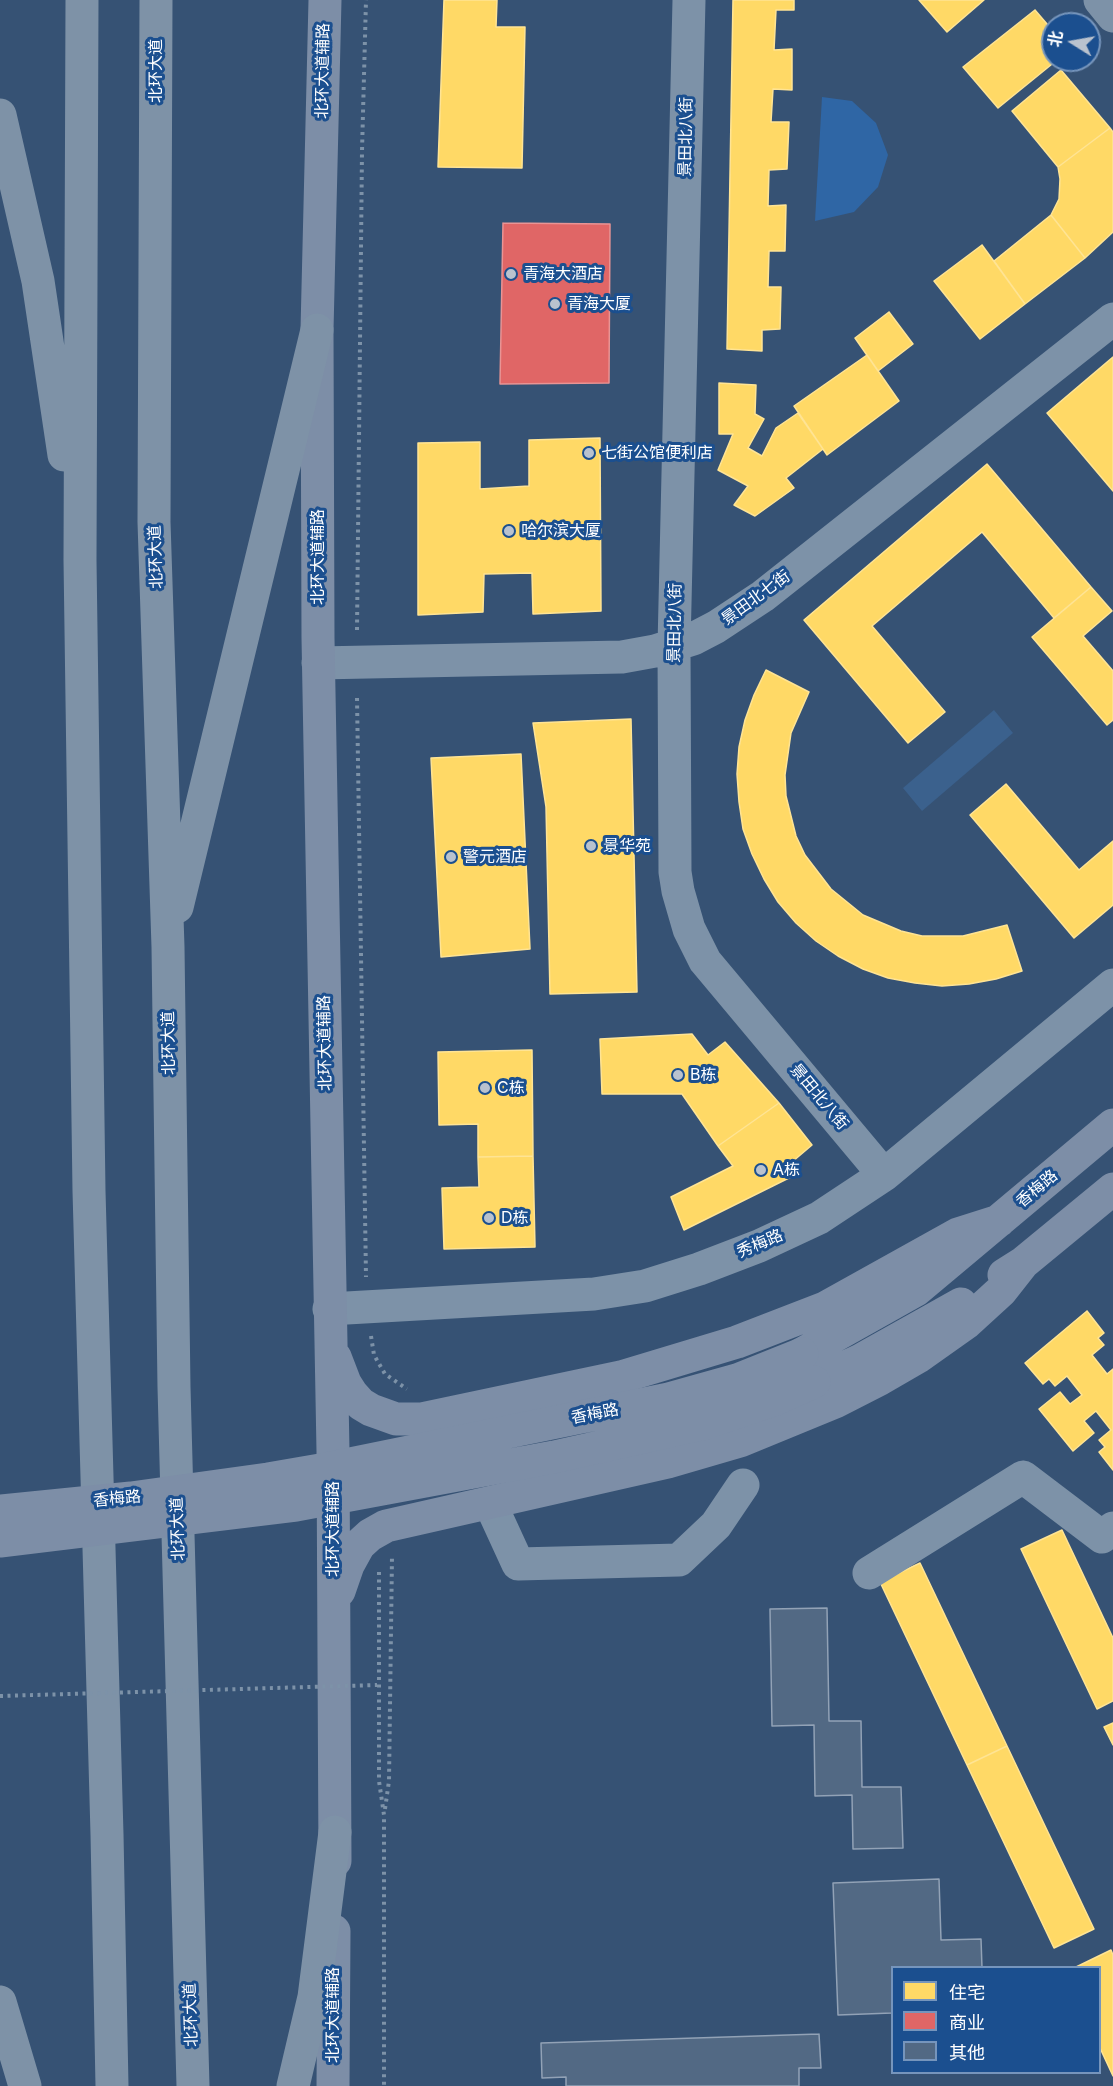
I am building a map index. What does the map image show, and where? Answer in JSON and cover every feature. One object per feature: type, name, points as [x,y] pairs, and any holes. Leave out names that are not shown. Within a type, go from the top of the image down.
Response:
[{"type":"highway","points":[[82,0],[80,560],[89,1179],[112,2086]]},
{"type":"highway","name":"北环大道","points":[[156,0],[154,522],[168,947],[174,1376],[193,2086]]},
{"type":"highway","points":[[0,115],[38,281],[80,560]]},
{"type":"highway","points":[[168,947],[317,330]]},
{"type":"highway","points":[[293,2086],[314,1997],[335,1832]]},
{"type":"highway","points":[[0,2002],[25,2086]]},
{"type":"main road","name":"北环大道辅路","points":[[325,0],[317,330],[318,663],[333,1451],[335,1832],[333,2086]]},
{"type":"main road","name":"香梅路","points":[[0,1541],[296,1505],[554,1457],[702,1424],[776,1399],[808,1368],[916,1290],[1113,1125]]},
{"type":"main road","name":"香梅路","points":[[0,1511],[172,1493],[338,1467],[669,1399],[736,1380],[861,1360],[954,1308],[1023,1263],[1113,1189]]},
{"type":"main road","points":[[329,1322],[343,1377],[352,1394],[361,1404],[371,1410],[396,1419],[417,1405],[621,1377],[737,1342],[825,1308],[948,1239],[999,1221]]},
{"type":"main road","points":[[333,1617],[340,1586],[359,1545],[370,1534],[387,1526],[668,1462],[741,1441],[835,1402],[918,1357],[966,1323],[1001,1291],[1023,1263]]},
{"type":"main road","points":[[417,1405],[403,1462],[404,1479],[413,1495],[445,1513]]},
{"type":"street","name":"景田北八街","points":[[689,0],[674,646],[675,872],[678,891],[688,929],[705,961],[884,1175]]},
{"type":"street","points":[[1100,0],[1113,16]]},
{"type":"street","name":"景田北七街","points":[[318,663],[622,657],[674,646],[716,627],[763,596],[1113,319]]},
{"type":"street","name":"秀梅路","points":[[329,1322],[594,1294],[645,1286],[699,1269],[759,1246],[809,1223],[884,1175],[1113,985]]},
{"type":"street","points":[[869,1573],[1023,1477],[1109,1542]]},
{"type":"street","points":[[490,1503],[518,1564],[679,1560],[716,1525],[743,1485]]},
{"type":"path","points":[[357,630],[362,152],[366,0]]},
{"type":"path","points":[[357,698],[366,1279]]},
{"type":"path","points":[[369,1329],[374,1355],[385,1374],[417,1405]]},
{"type":"path","points":[[384,1815],[389,1781],[392,1549]]},
{"type":"path","points":[[379,1562],[377,1685],[379,1781],[384,1815],[384,2086]]},
{"type":"path","points":[[0,1696],[377,1685]]},
{"type":"shaded area","points":[[822,97],[852,101],[876,123],[888,155],[878,187],[854,212],[815,221]]},
{"type":"shaded area","points":[[994,710],[1013,733],[922,811],[903,788]]},
{"type":"building: 住宅","points":[[444,0],[497,0],[496,27],[525,27],[522,168],[438,167]]},
{"type":"building: 住宅","points":[[733,0],[794,0],[794,10],[776,10],[774,50],[792,49],[792,90],[773,89],[771,122],[789,122],[787,169],[769,170],[768,206],[786,205],[785,251],[769,251],[768,287],[781,287],[780,329],[762,330],[762,351],[727,349]]},
{"type":"building: 住宅","points":[[919,0],[984,0],[947,32]]},
{"type":"building: 住宅","points":[[1035,10],[1041,17],[1042,72],[998,108],[963,67]]},
{"type":"building: 住宅","points":[[1059,72],[1063,72],[1110,128],[1058,167],[1012,111]]},
{"type":"building: 住宅","points":[[1110,128],[1113,132],[1113,232],[1085,258],[1051,215],[1059,199],[1058,167]]},
{"type":"building: 住宅","points":[[1051,215],[1085,258],[1025,304],[994,261]]},
{"type":"building: 住宅","points":[[982,245],[1025,304],[980,339],[934,281]]},
{"type":"building: 住宅","points":[[889,312],[913,344],[878,371],[855,338]]},
{"type":"building: 住宅","points":[[867,355],[899,401],[827,455],[794,406]]},
{"type":"building: 住宅","points":[[1113,357],[1113,491],[1047,413]]},
{"type":"building: 住宅","points":[[719,383],[756,385],[755,414],[764,419],[748,448],[762,456],[776,428],[798,413],[823,449],[786,478],[794,488],[755,516],[734,505],[748,486],[718,470],[733,434],[719,434]]},
{"type":"building: 住宅","name":"哈尔滨大厦","points":[[600,438],[601,611],[533,614],[532,573],[484,574],[483,612],[418,615],[418,443],[480,442],[480,489],[529,486],[529,440]]},
{"type":"building: 住宅","points":[[987,464],[1091,587],[1054,618],[982,532],[872,626],[945,712],[908,743],[804,620]]},
{"type":"building: 住宅","points":[[1091,587],[1112,611],[1083,636],[1113,671],[1113,720],[1107,725],[1032,637]]},
{"type":"building: 住宅","points":[[766,670],[809,692],[791,733],[785,775],[786,796],[796,836],[805,855],[831,889],[863,915],[901,931],[922,936],[963,936],[1007,925],[1022,971],[996,979],[942,986],[888,978],[863,969],[816,941],[778,902],[752,854],[743,829],[737,774],[739,747],[745,720]]},
{"type":"building: 住宅","name":"景华苑","points":[[631,719],[637,992],[550,994],[546,807],[533,723]]},
{"type":"building: 住宅","points":[[521,754],[530,949],[441,957],[431,758]]},
{"type":"building: 住宅","points":[[1006,784],[1079,870],[1113,841],[1113,905],[1074,938],[970,815]]},
{"type":"building: 住宅","name":"B栋","points":[[692,1034],[708,1055],[725,1042],[779,1103],[718,1146],[682,1094],[602,1094],[600,1039]]},
{"type":"building: 住宅","name":"C栋","points":[[532,1050],[533,1156],[478,1157],[478,1124],[439,1125],[438,1052]]},
{"type":"building: 住宅","name":"A栋","points":[[779,1103],[812,1145],[792,1162],[799,1173],[684,1230],[671,1197],[733,1166],[718,1146]]},
{"type":"building: 住宅","name":"D栋","points":[[533,1156],[535,1247],[444,1249],[442,1188],[479,1187],[478,1157]]},
{"type":"building: 住宅","points":[[1087,1311],[1104,1333],[1098,1338],[1104,1345],[1092,1355],[1107,1374],[1113,1369],[1113,1470],[1099,1452],[1105,1447],[1099,1440],[1111,1430],[1096,1411],[1084,1421],[1094,1433],[1073,1451],[1039,1409],[1060,1392],[1070,1404],[1082,1395],[1067,1376],[1055,1386],[1049,1379],[1043,1384],[1025,1363]]},
{"type":"building: 住宅","points":[[1062,1530],[1113,1638],[1113,1701],[1097,1709],[1021,1549]]},
{"type":"building: 住宅","points":[[920,1563],[1007,1746],[967,1765],[880,1582]]},
{"type":"building: 住宅","points":[[1113,1723],[1113,1745],[1104,1727]]},
{"type":"building: 住宅","points":[[1007,1746],[1094,1929],[1054,1948],[967,1765]]},
{"type":"building: 住宅","points":[[1111,1950],[1113,1955],[1113,2076],[1101,2050],[1101,1966],[1078,1966]]},
{"type":"building: 商业","name":"青海大厦","points":[[503,223],[610,224],[609,383],[500,384]]},
{"type":"building: 其他","points":[[827,1608],[829,1721],[861,1721],[862,1787],[901,1787],[903,1848],[853,1849],[852,1795],[815,1796],[814,1725],[772,1726],[770,1609]]},
{"type":"building: 其他","points":[[939,1879],[941,1940],[981,1939],[982,1966],[891,1966],[891,2013],[838,2015],[833,1883]]},
{"type":"building: 其他","points":[[819,2034],[821,2068],[799,2068],[799,2086],[566,2086],[566,2077],[542,2078],[541,2043]]},
{"type":"place","name":"青海大酒店","points":[[511,274]]},
{"type":"place","name":"青海大厦","points":[[555,304]]},
{"type":"place","name":"七街公馆便利店","points":[[589,453]]},
{"type":"place","name":"哈尔滨大厦","points":[[509,531]]},
{"type":"place","name":"景华苑","points":[[591,846]]},
{"type":"place","name":"警元酒店","points":[[451,857]]},
{"type":"place","name":"B栋","points":[[678,1075]]},
{"type":"place","name":"C栋","points":[[485,1088]]},
{"type":"place","name":"A栋","points":[[761,1170]]},
{"type":"place","name":"D栋","points":[[489,1218]]}]
